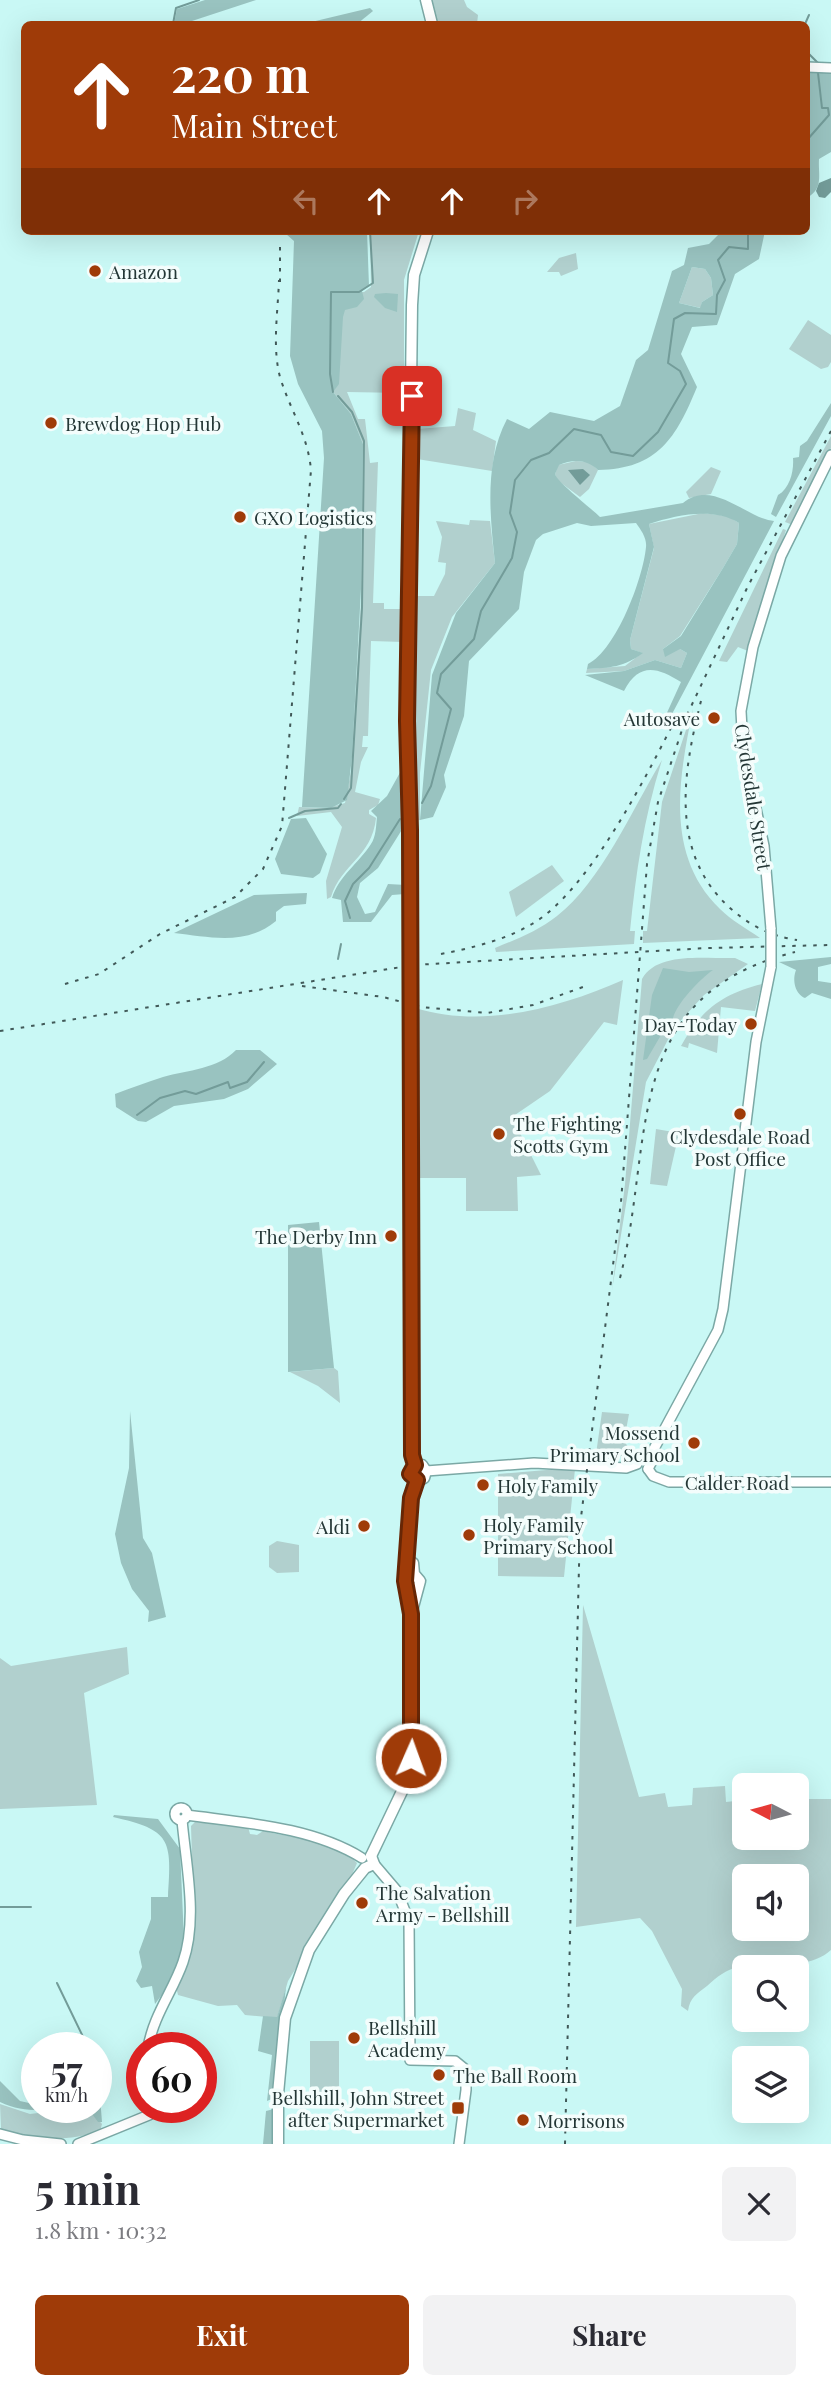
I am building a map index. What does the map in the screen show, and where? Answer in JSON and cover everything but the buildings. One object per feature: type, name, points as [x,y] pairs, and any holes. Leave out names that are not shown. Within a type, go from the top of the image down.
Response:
[{"type":"main road","points":[[426,0],[431,21]]},
{"type":"main road","points":[[810,67],[828,68]]},
{"type":"main road","points":[[417,1480],[410,1474],[415,1465],[412,1455],[409,1301],[411,980],[407,721],[412,304],[414,275],[426,236]]},
{"type":"main road","name":"Clydesdale Street","points":[[649,1458],[718,1330],[723,1310],[756,1042],[771,967],[771,929],[762,834],[740,722],[743,695],[760,620],[781,556],[831,455]]},
{"type":"main road","points":[[426,1471],[534,1464],[626,1468],[637,1464],[641,1457],[649,1458],[651,1463],[648,1469],[642,1469],[637,1464]]},
{"type":"main road","points":[[415,1465],[422,1465],[426,1471],[424,1478],[417,1480]]},
{"type":"main road","name":"Calder Road","points":[[648,1469],[653,1476],[669,1482],[831,1482]]},
{"type":"main road","points":[[278,2144],[277,2111],[285,2018],[309,1950],[344,1894],[368,1862],[405,1784],[411,1758],[413,1586],[405,1581],[411,1574],[411,1498],[417,1480]]},
{"type":"main road","points":[[152,2032],[187,1948],[189,1899],[185,1818],[279,1828],[339,1846],[368,1862],[397,1891],[409,1920],[410,2060],[455,2062],[463,2065],[467,2090],[459,2144]]},
{"type":"main road","points":[[78,2144],[126,2122]]},
{"type":"main road","points":[[0,2134],[23,2140],[61,2144]]},
{"type":"shaded area","points":[[205,0],[256,0],[192,21],[175,21],[177,9]]},
{"type":"shaded area","points":[[432,0],[464,0],[467,7],[478,15],[477,21],[436,21]]},
{"type":"shaded area","points":[[370,8],[373,11],[361,21],[316,21]]},
{"type":"shaded area","points":[[810,71],[831,73],[831,152],[819,159],[818,185],[810,196]]},
{"type":"shaded area","points":[[831,178],[831,192],[825,198],[819,197],[816,191],[819,183]]},
{"type":"shaded area","points":[[287,235],[367,235],[369,286],[362,291],[364,299],[357,307],[345,310],[339,384],[333,392],[351,414],[363,444],[361,589],[352,757],[347,800],[331,808],[302,807],[324,458],[322,431],[298,384],[290,356],[294,241]]},
{"type":"shaded area","points":[[370,235],[418,235],[404,280],[404,393],[347,392],[358,419],[365,419],[370,463],[378,462],[373,603],[384,603],[384,609],[403,609],[403,642],[371,641],[368,736],[363,736],[362,747],[368,747],[361,762],[355,792],[380,799],[378,805],[369,810],[369,814],[376,818],[369,842],[327,899],[326,881],[342,827],[331,812],[297,816],[299,807],[328,808],[345,803],[351,771],[361,601],[363,444],[351,414],[333,392],[331,294],[364,292],[371,287]]},
{"type":"shaded area","points":[[718,235],[764,235],[759,259],[735,274],[717,325],[692,327],[681,354],[697,387],[681,421],[662,447],[636,464],[598,470],[585,462],[575,461],[559,465],[555,474],[600,517],[683,503],[706,495],[718,497],[764,519],[774,521],[672,714],[665,717],[681,682],[672,677],[656,671],[642,671],[624,691],[585,675],[624,671],[655,660],[681,668],[687,653],[680,649],[665,657],[663,649],[681,636],[723,568],[737,544],[739,523],[718,515],[695,514],[649,524],[654,547],[630,640],[631,649],[643,653],[623,664],[595,669],[587,669],[588,664],[598,656],[618,629],[634,594],[644,561],[645,537],[636,523],[591,526],[577,523],[543,534],[536,540],[524,572],[519,609],[469,661],[464,716],[444,775],[446,787],[433,817],[420,820],[432,675],[456,613],[495,563],[490,490],[495,453],[507,419],[529,429],[550,412],[594,421],[620,406],[636,360],[648,350],[672,271],[684,265],[688,248],[709,244]],"holes":[[[692,267],[705,269],[711,278],[713,295],[702,302],[700,308],[679,303]]]},
{"type":"shaded area","points":[[576,253],[578,269],[561,276],[559,272],[547,272],[559,258]]},
{"type":"shaded area","points":[[692,267],[705,269],[711,278],[713,295],[702,302],[701,308],[679,303]]},
{"type":"shaded area","points":[[375,294],[398,294],[397,312],[385,308],[374,297]]},
{"type":"shaded area","points":[[808,320],[831,335],[831,362],[828,367],[821,369],[789,349]]},
{"type":"shaded area","points":[[831,403],[831,416],[776,517],[771,514],[778,495],[786,488],[790,479],[793,458],[799,457],[800,446],[807,441]]},
{"type":"shaded area","points":[[458,408],[476,413],[473,430],[496,441],[492,471],[417,459],[417,429],[455,426]]},
{"type":"shaded area","points":[[831,436],[831,448],[793,525],[785,522]]},
{"type":"shaded area","points":[[576,461],[590,462],[598,470],[589,489],[580,497],[557,480],[555,474],[558,465]]},
{"type":"shaded area","points":[[711,467],[721,471],[711,494],[689,498],[686,492]]},
{"type":"shaded area","points":[[583,469],[590,475],[580,485],[568,470]]},
{"type":"shaded area","points":[[703,513],[728,516],[739,523],[737,544],[680,636],[663,649],[680,649],[687,653],[681,668],[655,660],[624,671],[586,673],[587,669],[625,666],[642,653],[631,649],[630,640],[654,548],[649,524]]},
{"type":"shaded area","points":[[470,520],[490,521],[495,563],[452,617],[431,670],[420,773],[420,820],[414,821],[414,596],[434,596],[445,574],[446,563],[438,562],[442,537],[436,521],[469,525]]},
{"type":"shaded area","points":[[783,529],[786,530],[748,651],[738,647],[727,662],[719,661]]},
{"type":"shaded area","points":[[693,709],[683,761],[680,814],[690,865],[702,888],[720,909],[760,938],[643,943],[643,931],[647,931],[662,802]]},
{"type":"shaded area","points":[[662,760],[650,802],[638,866],[630,931],[635,931],[634,944],[496,952],[495,948],[542,926],[573,902],[602,864]]},
{"type":"shaded area","points":[[402,769],[403,828],[378,868],[360,883],[357,897],[365,914],[375,912],[388,884],[406,885],[405,894],[392,895],[371,922],[343,922],[341,900],[332,898],[335,890],[373,841],[377,817],[371,811],[387,796]]},
{"type":"shaded area","points":[[306,818],[327,854],[320,873],[313,878],[281,874],[275,859],[291,819]]},
{"type":"shaded area","points":[[552,865],[564,881],[516,917],[509,892]]},
{"type":"shaded area","points":[[307,893],[306,904],[284,906],[276,912],[276,921],[252,934],[214,938],[174,933],[254,895]]},
{"type":"shaded area","points":[[831,957],[831,964],[818,967],[818,981],[831,983],[831,999],[812,993],[805,998],[802,996],[795,986],[796,970],[779,962]]},
{"type":"shaded area","points":[[735,958],[748,964],[704,995],[674,1028],[646,1082],[612,1290],[625,1184],[642,979],[649,970],[670,960]]},
{"type":"shaded area","points":[[663,968],[689,972],[713,970],[679,1005],[670,1034],[661,1035],[647,1059],[643,1060],[652,995]]},
{"type":"shaded area","points":[[623,980],[617,1025],[604,1022],[550,1091],[512,1117],[541,1175],[517,1177],[518,1211],[466,1211],[466,1178],[416,1178],[415,1008],[441,1014],[494,1016],[547,1007]]},
{"type":"shaded area","points":[[762,984],[755,1011],[721,1007],[717,1053],[689,1043],[688,1048],[681,1046],[696,1023],[714,1005],[735,993]]},
{"type":"shaded area","points":[[236,1050],[260,1050],[277,1064],[248,1089],[224,1099],[174,1106],[146,1122],[138,1121],[116,1107],[115,1094],[163,1077],[212,1065]]},
{"type":"shaded area","points":[[656,1129],[679,1133],[667,1186],[650,1184]]},
{"type":"shaded area","points":[[319,1222],[334,1368],[288,1372],[288,1225]]},
{"type":"shaded area","points":[[334,1368],[338,1371],[340,1403],[318,1386],[290,1372]]},
{"type":"shaded area","points":[[130,1411],[143,1538],[152,1553],[166,1617],[148,1622],[149,1611],[132,1589],[121,1563],[115,1534],[129,1468]]},
{"type":"shaded area","points":[[602,1412],[629,1414],[624,1441],[633,1454],[595,1461]]},
{"type":"shaded area","points":[[575,1469],[564,1577],[498,1576],[498,1474]]},
{"type":"shaded area","points":[[277,1541],[299,1545],[299,1572],[277,1573],[269,1567],[269,1546]]},
{"type":"shaded area","points":[[583,1605],[639,1797],[665,1793],[668,1807],[692,1805],[693,1788],[725,1786],[726,1802],[732,1801],[732,1850],[809,1850],[809,1799],[831,1799],[831,1950],[822,1957],[809,1961],[809,1955],[732,1955],[732,1969],[694,1996],[688,2011],[681,2006],[682,1989],[652,1931],[640,1918],[576,1927]]},
{"type":"shaded area","points":[[127,1647],[129,1674],[84,1693],[97,1805],[0,1809],[0,1658],[11,1666]]},
{"type":"shaded area","points":[[113,1817],[158,1819],[180,1849],[183,1955],[170,1984],[155,2004],[152,1986],[141,1988],[136,1981],[142,1967],[139,1952],[151,1919],[151,1897],[168,1897],[168,1850],[157,1833],[147,1827]]},
{"type":"shaded area","points":[[195,1822],[248,1827],[250,1834],[257,1835],[263,1831],[313,1841],[338,1850],[357,1863],[348,1884],[288,1981],[277,2018],[245,2015],[237,2005],[218,2006],[178,1995],[176,1987],[189,1959],[194,1925],[191,1826]]},
{"type":"shaded area","points":[[286,1987],[274,2098],[267,2101],[272,2055],[258,2051],[263,2016],[277,2017]]},
{"type":"shaded area","points":[[310,2041],[339,2041],[339,2098],[310,2098]]},
{"type":"shaded area","points":[[0,2081],[20,2101],[21,2108],[0,2102]]},
{"type":"shaded area","points":[[0,2104],[21,2111],[21,2123],[102,2124],[100,2131],[62,2138],[27,2135],[1,2129]]},
{"type":"shaded area","points":[[274,2109],[273,2144],[263,2144],[266,2111]]},
{"type":"waterway","points":[[174,21],[176,8],[199,0]]},
{"type":"waterway","points":[[806,21],[809,15]]},
{"type":"waterway","points":[[810,55],[818,63]]},
{"type":"waterway","points":[[810,137],[829,115],[828,108],[822,108],[818,73]]},
{"type":"waterway","points":[[333,392],[330,374],[331,292],[359,292],[373,283],[370,235]]},
{"type":"waterway","points":[[422,803],[431,786],[451,709],[437,693],[441,674],[474,639],[481,611],[512,558],[517,532],[510,513],[515,480],[531,460],[549,453],[574,429],[601,435],[611,452],[633,456],[658,432],[686,384],[680,371],[668,363],[674,319],[685,313],[716,314],[717,295],[725,280],[718,260],[729,247],[748,249],[748,235]]},
{"type":"waterway","points":[[338,396],[352,412],[364,441],[362,608],[351,788],[344,799]]},
{"type":"waterway","points":[[289,818],[305,811],[338,808],[341,804]]},
{"type":"waterway","points":[[350,918],[345,901],[353,884],[369,868],[400,819]]},
{"type":"waterway","points":[[338,959],[341,944]]},
{"type":"waterway","points":[[137,1115],[160,1098],[185,1091],[196,1094],[228,1082],[230,1088],[247,1082],[264,1062]]},
{"type":"waterway","points":[[0,1907],[31,1907]]},
{"type":"waterway","points":[[57,1983],[81,2032]]},
{"type":"railway","points":[[280,247],[280,289]]},
{"type":"railway","points":[[65,984],[99,974],[160,934],[235,897],[263,869],[282,826],[311,470],[306,445],[280,377],[276,341],[279,280]]},
{"type":"railway","points":[[565,2144],[580,1525],[621,1202],[647,864],[658,802],[687,715],[748,586],[831,431]]},
{"type":"railway","points":[[701,701],[686,783],[689,837],[697,862],[711,886],[737,914],[769,933],[797,940]]},
{"type":"railway","points":[[441,954],[511,935],[554,908],[596,858],[616,828],[679,712]]},
{"type":"railway","points":[[0,1031],[414,965],[707,948],[831,945]]},
{"type":"railway","points":[[620,1278],[644,1127],[655,1080],[672,1039],[698,1002],[738,973],[795,952]]},
{"type":"railway","points":[[302,986],[383,997],[421,1007],[487,1013],[533,1005],[583,987]]},
{"type":"place","name":"Amazon","points":[[95,271]]},
{"type":"place","name":"Brewdog Hop Hub","points":[[51,423]]},
{"type":"place","name":"GXO Logistics","points":[[240,517]]},
{"type":"place","name":"Autosave","points":[[714,718]]},
{"type":"place","name":"Day-Today","points":[[751,1024]]},
{"type":"place","name":"Clydesdale Road Post Office","points":[[740,1114]]},
{"type":"place","name":"The Fighting Scotts Gym","points":[[499,1134]]},
{"type":"place","name":"The Derby Inn","points":[[391,1236]]},
{"type":"place","name":"Mossend Primary School","points":[[694,1443]]},
{"type":"place","name":"Holy Family","points":[[483,1485]]},
{"type":"place","name":"Aldi","points":[[364,1526]]},
{"type":"place","name":"Holy Family Primary School","points":[[469,1535]]},
{"type":"place","name":"The Salvation Army - Bellshill","points":[[362,1903]]},
{"type":"place","name":"Bellshill Academy","points":[[354,2038]]},
{"type":"place","name":"The Ball Room","points":[[439,2075]]},
{"type":"place","name":"Bellshill, John Street after Supermarket","points":[[458,2108]]},
{"type":"place","name":"Morrisons","points":[[523,2120]]},
{"type":"route","points":[[411,1758],[411,1614],[405,1581],[408,1575],[411,1498],[417,1480],[410,1474],[415,1465],[412,1455],[409,1301],[411,980],[407,721],[412,396]]}]
